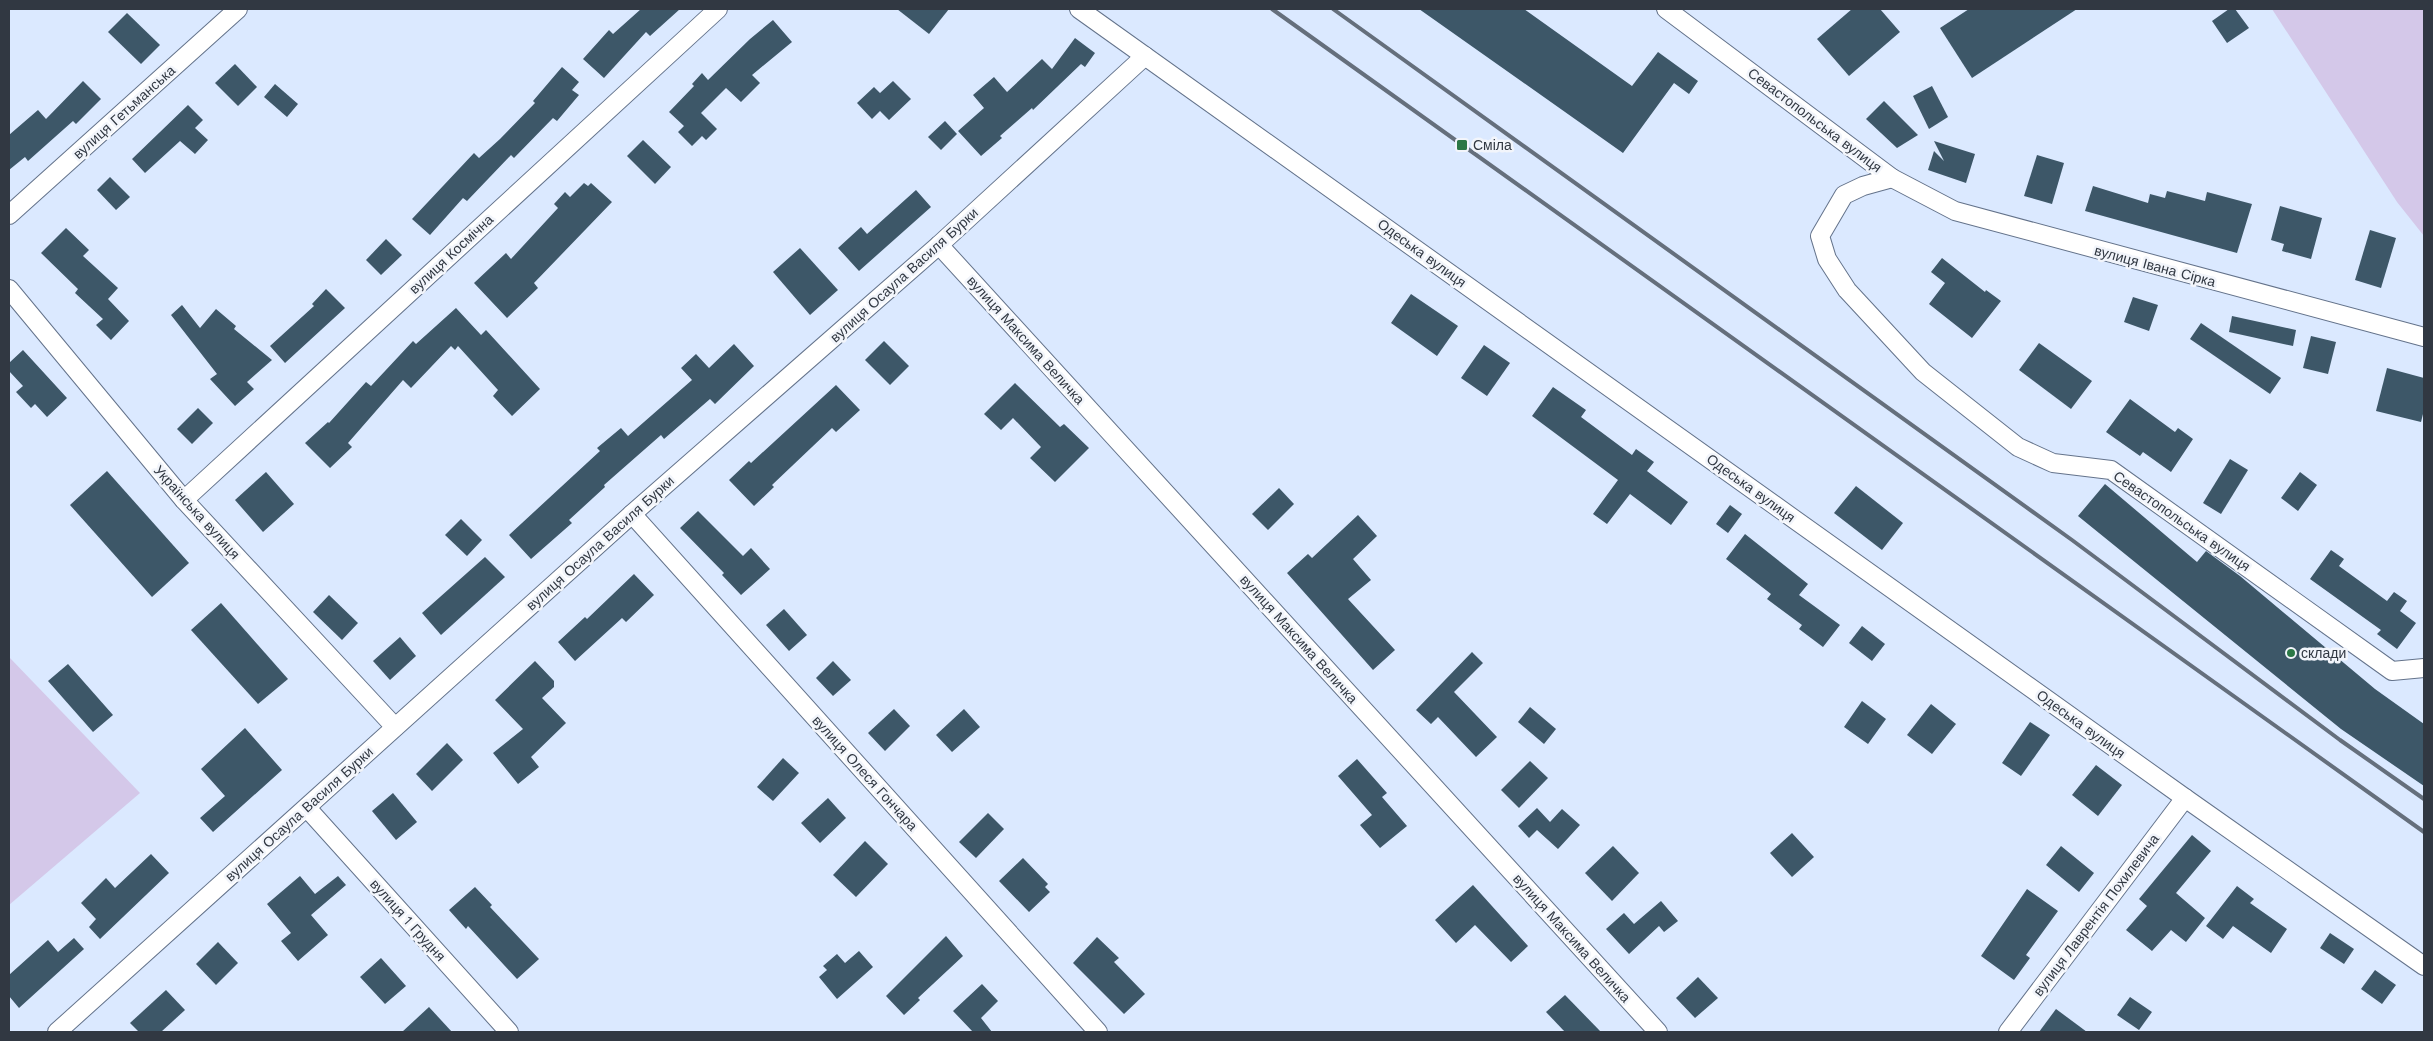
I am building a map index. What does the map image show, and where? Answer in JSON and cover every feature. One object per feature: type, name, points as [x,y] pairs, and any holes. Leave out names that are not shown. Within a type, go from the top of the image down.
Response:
[{"type":"street","name":"вулиця Гетьманська","points":[[9,215],[238,9]]},
{"type":"street","name":"вулиця Космічна","points":[[184,500],[718,9]]},
{"type":"street","name":"Одеська вулиця","points":[[1079,9],[2185,798],[2424,966]]},
{"type":"street","name":"Севастопольська вулиця","points":[[1666,9],[1892,178]]},
{"type":"street","name":"вулиця Осаула Василя Бурки","points":[[57,1032],[632,514],[939,245],[1145,56]]},
{"type":"street","name":"Севастопольська вулиця","points":[[1892,178],[1863,186],[1844,195],[1820,236],[1827,259],[1847,290],[1923,372],[2018,447],[2053,463],[2111,470],[2392,671],[2424,668]]},
{"type":"street","name":"вулиця Івана Сірка","points":[[1892,178],[1955,211],[2424,337]]},
{"type":"street","name":"вулиця Максима Величка","points":[[939,245],[1658,1032]]},
{"type":"street","name":"Українська вулиця","points":[[9,289],[184,500],[395,727]]},
{"type":"street","name":"вулиця Олеся Гончара","points":[[632,514],[1098,1032]]},
{"type":"street","name":"вулиця Лаврентія Похилевича","points":[[2008,1032],[2185,798]]},
{"type":"street","name":"вулиця 1 Грудня","points":[[307,808],[510,1032]]},
{"type":"shaded area","points":[[2272,9],[2424,9],[2424,236],[2397,202]]},
{"type":"shaded area","points":[[9,657],[140,793],[9,905]]},
{"type":"building","points":[[641,9],[680,9],[650,36],[646,32],[604,78],[583,59],[609,30],[613,34]]},
{"type":"building","points":[[897,9],[949,9],[929,34]]},
{"type":"building","points":[[1419,9],[1524,9],[1632,86],[1658,52],[1698,81],[1689,94],[1674,83],[1623,153]]},
{"type":"building","points":[[1852,9],[1880,9],[1900,32],[1849,76],[1817,39]]},
{"type":"building","points":[[1969,9],[2077,9],[1972,78],[1940,28]]},
{"type":"building","points":[[2229,9],[2235,9],[2249,28],[2227,43],[2212,21]]},
{"type":"building","points":[[127,13],[160,45],[141,64],[108,32]]},
{"type":"building","points":[[773,20],[792,42],[752,75],[760,83],[741,102],[726,88],[701,113],[717,129],[706,140],[702,136],[692,146],[678,132],[684,126],[669,112],[694,86],[692,84],[702,73],[708,80],[750,39]]},
{"type":"building","points":[[1075,38],[1095,53],[1085,67],[1081,64],[1033,110],[1032,108],[1000,136],[1002,138],[981,156],[958,131],[984,108],[973,95],[994,77],[1007,92],[1042,59],[1052,69]]},
{"type":"building","points":[[235,64],[257,87],[238,106],[215,83]]},
{"type":"building","points":[[562,67],[579,82],[572,90],[579,95],[557,121],[553,118],[514,158],[511,155],[467,201],[463,198],[430,235],[412,219],[474,153],[479,158],[500,139],[535,103],[533,101]]},
{"type":"building","points":[[83,81],[101,99],[76,124],[73,121],[28,161],[25,157],[9,170],[9,135],[38,110],[46,119]]},
{"type":"building","points":[[893,81],[911,99],[889,120],[880,111],[872,119],[857,103],[874,87],[880,93]]},
{"type":"building","points":[[275,84],[298,104],[287,117],[264,97]]},
{"type":"building","points":[[1932,86],[1948,117],[1929,129],[1913,96]]},
{"type":"building","points":[[1884,101],[1918,135],[1897,148],[1866,119]]},
{"type":"building","points":[[188,105],[203,120],[195,128],[208,140],[195,154],[180,141],[145,173],[132,159]]},
{"type":"building","points":[[945,121],[957,134],[941,150],[928,137]]},
{"type":"building","points":[[643,140],[671,167],[655,184],[627,156]]},
{"type":"building","points":[[1934,141],[1975,154],[1966,183],[1928,170],[1934,151],[1944,161]]},
{"type":"building","points":[[2037,155],[2064,163],[2052,204],[2024,196]]},
{"type":"building","points":[[110,177],[130,197],[116,210],[97,190]]},
{"type":"building","points":[[584,183],[588,186],[591,183],[612,202],[534,283],[538,288],[507,318],[474,283],[506,253],[511,259],[558,208],[554,204],[565,192],[570,197]]},
{"type":"building","points":[[2093,186],[2148,203],[2150,194],[2165,198],[2167,191],[2205,201],[2207,192],[2252,204],[2237,253],[2085,211]]},
{"type":"building","points":[[916,190],[931,207],[859,271],[838,248],[861,227],[867,234]]},
{"type":"building","points":[[2280,206],[2322,218],[2311,259],[2282,251],[2284,244],[2271,240]]},
{"type":"building","points":[[66,228],[89,250],[83,256],[118,288],[108,299],[129,321],[111,340],[96,325],[103,319],[75,293],[78,289],[41,253]]},
{"type":"building","points":[[2370,230],[2396,238],[2381,288],[2355,280]]},
{"type":"building","points":[[386,239],[402,255],[381,275],[366,260]]},
{"type":"building","points":[[800,248],[838,290],[810,315],[773,272]]},
{"type":"building","points":[[1942,258],[1985,292],[1986,290],[2001,301],[1972,338],[1929,304],[1945,283],[1931,272]]},
{"type":"building","points":[[326,289],[345,308],[285,363],[270,346],[314,306],[312,304]]},
{"type":"building","points":[[1411,294],[1458,326],[1437,356],[1391,323]]},
{"type":"building","points":[[2133,297],[2158,305],[2149,331],[2124,322]]},
{"type":"building","points":[[182,305],[200,328],[216,309],[236,326],[234,329],[272,360],[247,382],[254,389],[235,406],[210,379],[217,374],[171,315]]},
{"type":"building","points":[[456,308],[481,335],[486,330],[540,389],[512,416],[493,396],[498,390],[458,346],[455,350],[451,346],[411,388],[403,380],[348,443],[352,447],[330,468],[305,443],[329,423],[366,382],[371,386],[413,341],[416,344]]},
{"type":"building","points":[[2232,316],[2296,330],[2293,346],[2229,332]]},
{"type":"building","points":[[2201,323],[2281,378],[2270,394],[2190,339]]},
{"type":"building","points":[[2311,336],[2336,342],[2328,374],[2303,368]]},
{"type":"building","points":[[884,341],[909,366],[890,385],[865,360]]},
{"type":"building","points":[[2039,343],[2092,381],[2071,409],[2019,370]]},
{"type":"building","points":[[734,344],[754,366],[715,404],[710,399],[664,439],[661,435],[604,485],[605,487],[569,520],[572,523],[531,559],[509,535],[600,451],[597,448],[621,428],[628,436],[692,380],[681,368],[696,354],[709,368]]},
{"type":"building","points":[[1484,345],[1510,363],[1487,396],[1461,378]]},
{"type":"building","points":[[23,350],[67,398],[47,417],[35,404],[31,408],[16,392],[23,386],[9,371],[9,363]]},
{"type":"building","points":[[2387,368],[2424,378],[2424,410],[2421,422],[2376,411]]},
{"type":"building","points":[[1015,383],[1060,427],[1064,424],[1089,448],[1055,482],[1030,458],[1041,447],[1013,418],[1001,430],[984,414]]},
{"type":"building","points":[[836,385],[860,410],[836,432],[832,428],[772,485],[774,487],[754,506],[729,480],[749,461],[751,463]]},
{"type":"building","points":[[1553,387],[1586,410],[1581,417],[1632,455],[1636,449],[1654,462],[1647,471],[1688,502],[1671,525],[1630,494],[1607,524],[1593,514],[1618,480],[1532,416]]},
{"type":"building","points":[[2130,399],[2175,432],[2178,428],[2193,439],[2171,472],[2143,452],[2140,456],[2106,432]]},
{"type":"building","points":[[198,408],[213,423],[192,444],[177,429]]},
{"type":"building","points":[[2230,459],[2248,470],[2221,514],[2203,503]]},
{"type":"building","points":[[107,471],[189,563],[152,597],[70,505]]},
{"type":"building","points":[[266,472],[294,504],[263,532],[235,500]]},
{"type":"building","points":[[2300,472],[2317,485],[2298,511],[2281,498]]},
{"type":"building","name":"склади","points":[[2105,484],[2197,562],[2206,551],[2240,576],[2375,689],[2424,724],[2424,786],[2341,729],[2078,516]]},
{"type":"building","points":[[1856,486],[1903,523],[1882,550],[1834,513]]},
{"type":"building","points":[[1279,488],[1294,504],[1268,530],[1252,514]]},
{"type":"building","points":[[1730,505],[1742,514],[1728,533],[1716,524]]},
{"type":"building","points":[[698,511],[743,556],[751,548],[770,569],[741,595],[722,575],[724,573],[680,528]]},
{"type":"building","points":[[1358,515],[1377,536],[1353,559],[1371,580],[1348,599],[1395,650],[1373,670],[1287,573],[1308,554],[1312,558]]},
{"type":"building","points":[[461,519],[482,540],[467,556],[445,535]]},
{"type":"building","points":[[1745,534],[1808,584],[1799,595],[1840,625],[1823,647],[1799,629],[1802,625],[1767,599],[1771,594],[1726,559]]},
{"type":"building","points":[[2331,550],[2344,559],[2339,566],[2387,601],[2394,592],[2407,601],[2400,611],[2416,623],[2397,649],[2377,634],[2381,630],[2310,579]]},
{"type":"building","points":[[485,557],[505,577],[441,635],[422,613]]},
{"type":"building","points":[[634,574],[654,595],[626,622],[622,618],[575,661],[558,642],[585,617],[587,619]]},
{"type":"building","points":[[329,595],[358,623],[342,640],[313,612]]},
{"type":"building","points":[[221,603],[288,679],[258,704],[191,630]]},
{"type":"building","points":[[784,609],[807,635],[789,651],[766,625]]},
{"type":"building","points":[[1862,626],[1885,644],[1872,661],[1849,643]]},
{"type":"building","points":[[400,637],[416,656],[390,680],[373,661]]},
{"type":"building","points":[[1472,652],[1483,663],[1454,692],[1497,737],[1476,757],[1438,717],[1431,724],[1416,710]]},
{"type":"building","points":[[535,661],[554,681],[554,687],[542,698],[566,723],[531,757],[539,767],[518,784],[493,753],[523,729],[495,700]]},
{"type":"building","points":[[833,661],[851,680],[833,696],[816,678]]},
{"type":"building","points":[[68,664],[113,715],[93,732],[48,681]]},
{"type":"building","points":[[1862,701],[1886,719],[1868,744],[1844,727]]},
{"type":"building","points":[[1931,704],[1956,724],[1932,754],[1907,735]]},
{"type":"building","points":[[1530,707],[1556,729],[1544,744],[1518,722]]},
{"type":"building","points":[[894,709],[910,726],[885,751],[868,733]]},
{"type":"building","points":[[964,709],[980,727],[952,752],[936,735]]},
{"type":"building","points":[[2030,722],[2050,735],[2021,776],[2002,763]]},
{"type":"building","points":[[245,728],[282,770],[213,832],[200,818],[225,796],[201,769]]},
{"type":"building","points":[[447,743],[463,760],[432,791],[416,774]]},
{"type":"building","points":[[783,758],[799,773],[773,801],[757,787]]},
{"type":"building","points":[[1357,759],[1387,793],[1382,797],[1407,826],[1380,848],[1360,825],[1372,815],[1338,776]]},
{"type":"building","points":[[1530,761],[1548,778],[1519,808],[1501,790]]},
{"type":"building","points":[[2096,765],[2122,785],[2098,816],[2072,795]]},
{"type":"building","points":[[393,793],[417,822],[396,840],[372,811]]},
{"type":"building","points":[[828,798],[846,818],[820,843],[801,823]]},
{"type":"building","points":[[1537,808],[1550,822],[1562,809],[1580,825],[1558,849],[1537,830],[1529,838],[1518,826]]},
{"type":"building","points":[[988,813],[1004,829],[976,858],[959,842]]},
{"type":"building","points":[[1792,833],[1814,857],[1792,877],[1770,853]]},
{"type":"building","points":[[2192,835],[2211,851],[2176,893],[2205,918],[2186,942],[2171,930],[2152,951],[2126,930],[2147,906],[2139,899]]},
{"type":"building","points":[[865,841],[888,864],[856,897],[833,875]]},
{"type":"building","points":[[1613,846],[1639,873],[1612,901],[1585,873]]},
{"type":"building","points":[[2061,846],[2094,873],[2079,892],[2046,865]]},
{"type":"building","points":[[151,854],[169,873],[100,939],[89,927],[96,919],[81,903],[106,878],[115,888]]},
{"type":"building","points":[[1023,858],[1048,884],[1045,887],[1050,892],[1029,912],[999,881]]},
{"type":"building","points":[[300,876],[315,894],[338,876],[346,885],[311,915],[328,935],[298,961],[281,941],[291,933],[267,904]]},
{"type":"building","points":[[1473,885],[1528,946],[1511,962],[1475,925],[1456,943],[1435,920]]},
{"type":"building","points":[[2237,886],[2254,899],[2250,903],[2287,929],[2271,953],[2233,926],[2223,939],[2206,926]]},
{"type":"building","points":[[475,887],[492,905],[490,907],[539,959],[517,979],[468,926],[466,929],[449,910]]},
{"type":"building","points":[[2027,889],[2058,911],[2026,955],[2030,958],[2014,980],[1981,956]]},
{"type":"building","points":[[1661,901],[1678,921],[1664,932],[1659,926],[1629,954],[1606,929],[1624,913],[1634,924]]},
{"type":"building","points":[[2330,933],[2354,949],[2344,964],[2320,948]]},
{"type":"building","points":[[946,936],[963,956],[918,998],[920,1000],[904,1015],[886,996]]},
{"type":"building","points":[[1097,937],[1119,958],[1114,962],[1145,994],[1124,1014],[1073,963]]},
{"type":"building","points":[[74,938],[84,949],[19,1008],[9,996],[9,975],[48,940],[58,952]]},
{"type":"building","points":[[218,942],[238,963],[216,985],[196,964]]},
{"type":"building","points":[[859,951],[873,967],[837,999],[819,977],[827,970],[823,966],[837,954],[845,963]]},
{"type":"building","points":[[381,958],[406,986],[385,1004],[360,977]]},
{"type":"building","points":[[2375,970],[2396,985],[2382,1004],[2361,989]]},
{"type":"building","points":[[1698,977],[1718,998],[1695,1018],[1676,998]]},
{"type":"building","points":[[982,984],[998,1001],[981,1018],[992,1032],[973,1032],[953,1011]]},
{"type":"building","points":[[166,990],[185,1010],[161,1032],[139,1032],[130,1023]]},
{"type":"building","points":[[1565,995],[1601,1032],[1565,1032],[1546,1012]]},
{"type":"building","points":[[2130,997],[2152,1012],[2139,1030],[2117,1015]]},
{"type":"building","points":[[429,1007],[452,1032],[402,1032]]},
{"type":"building","points":[[2056,1009],[2087,1032],[2039,1032]]},
{"type":"railway","points":[[1272,9],[2424,832]]},
{"type":"railway","points":[[1333,9],[2072,540],[2340,740],[2424,799]]},
{"type":"place","name":"Сміла","points":[[1462,145]]},
{"type":"place","name":"склади","points":[[2291,653]]}]
